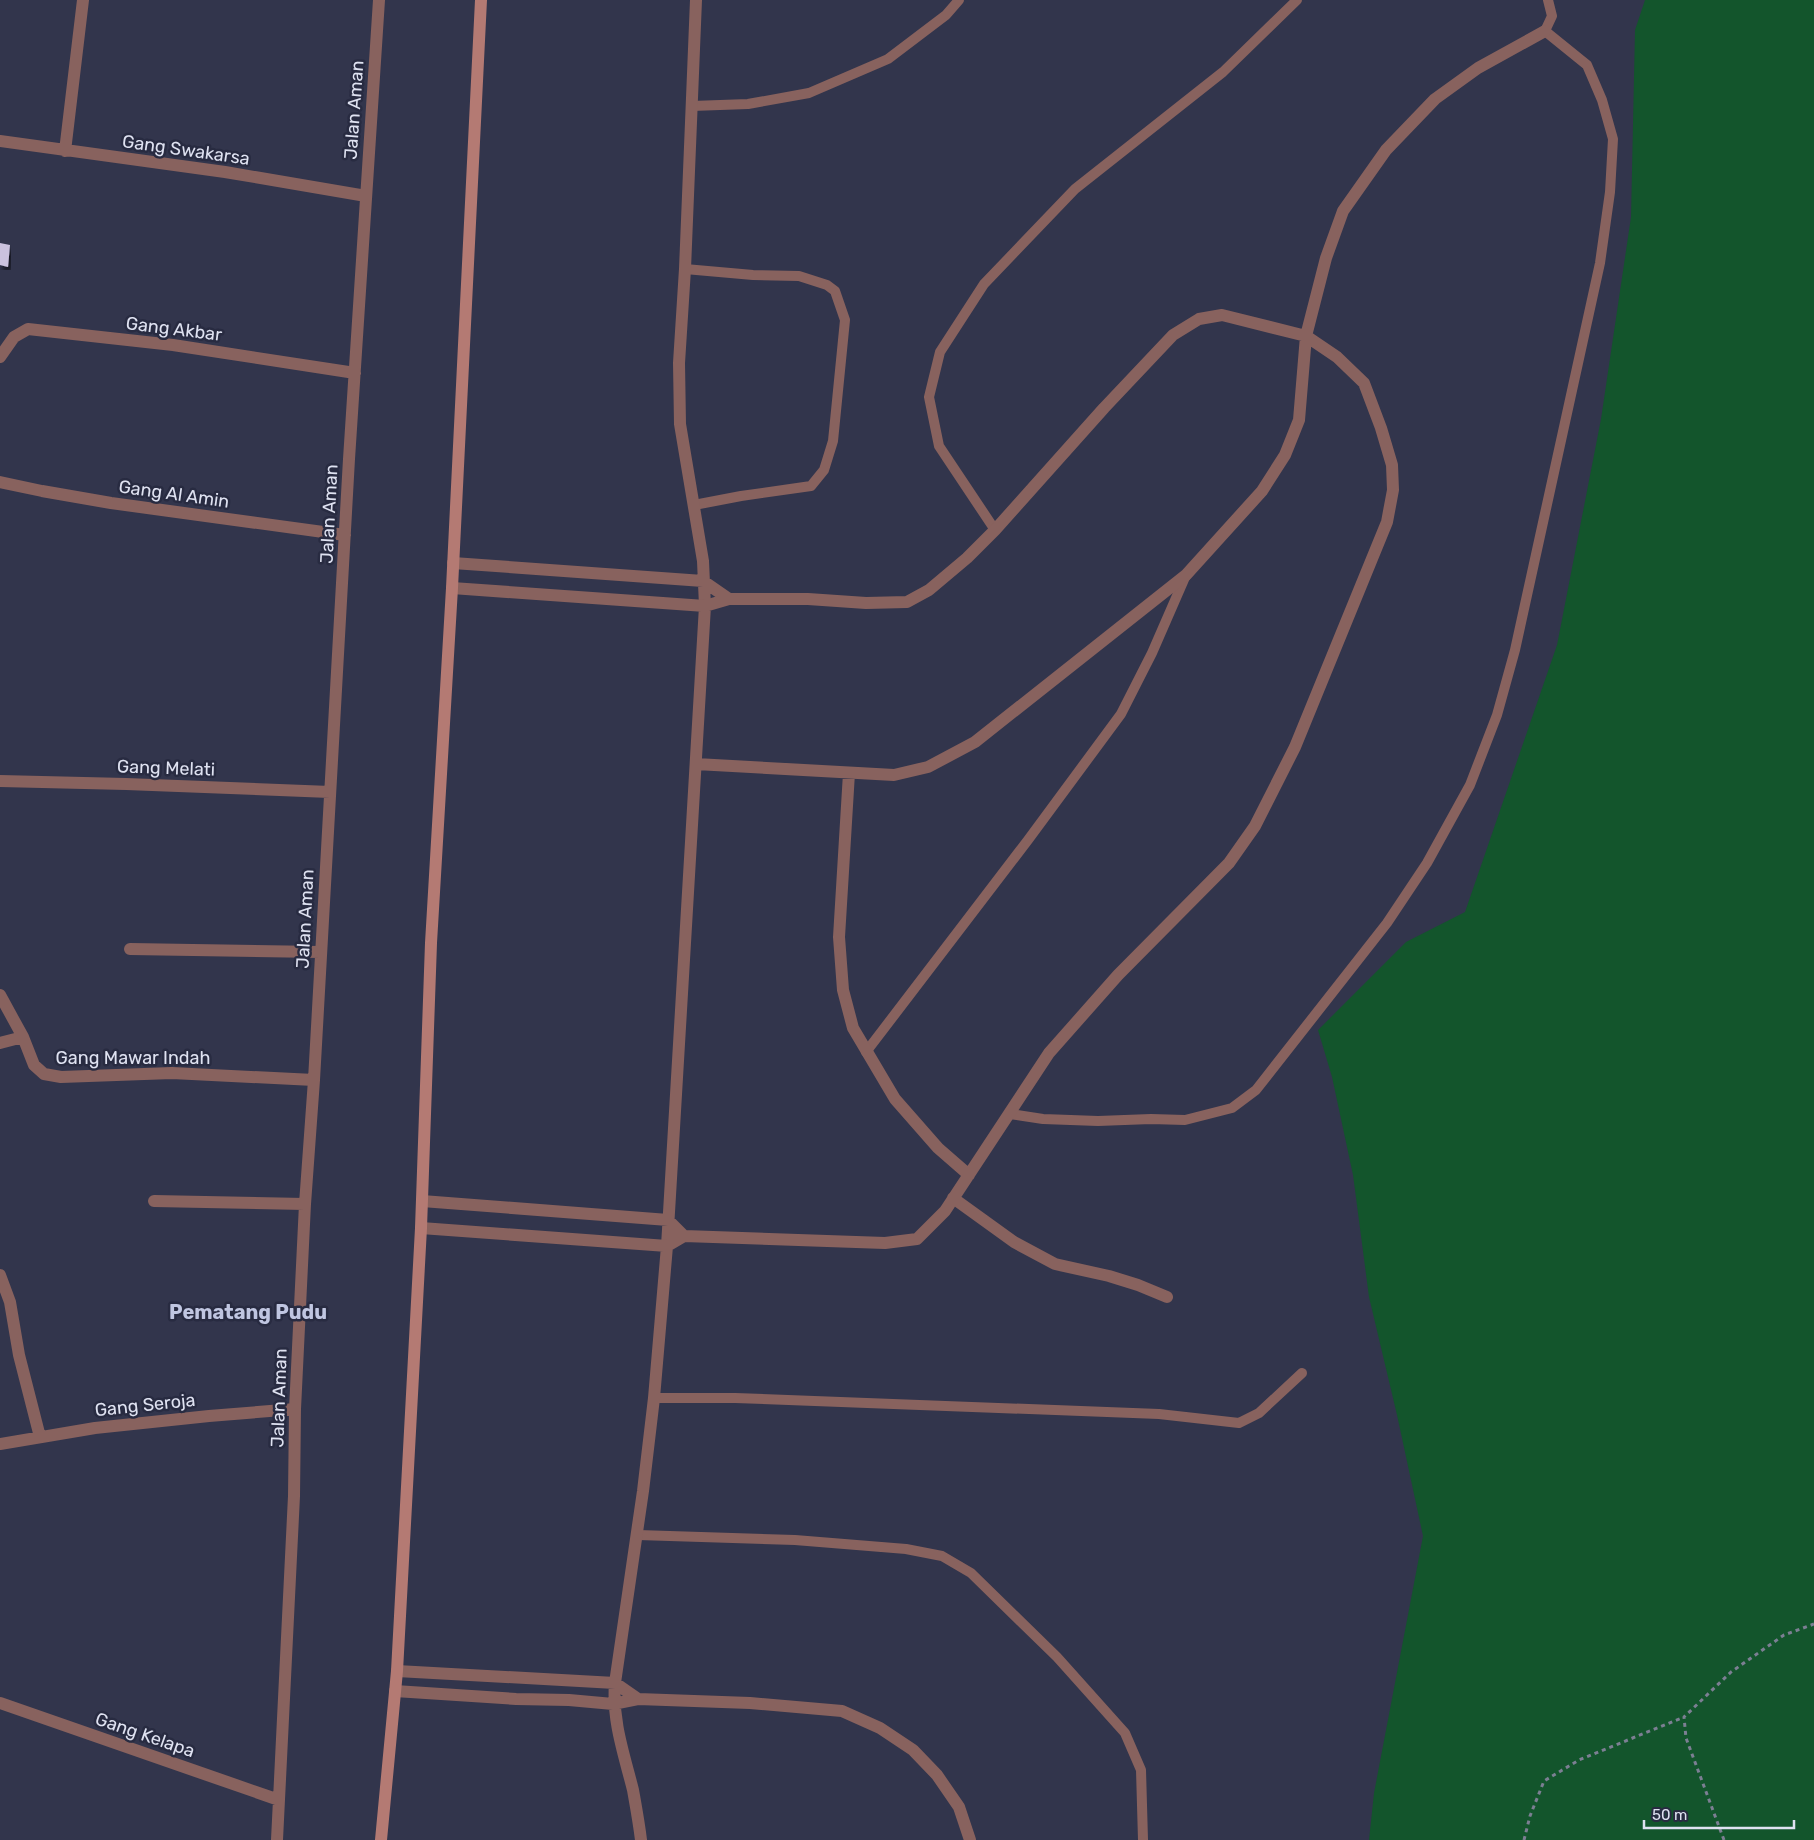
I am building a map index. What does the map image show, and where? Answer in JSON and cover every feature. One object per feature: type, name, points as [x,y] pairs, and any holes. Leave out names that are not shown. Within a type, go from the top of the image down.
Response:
[{"type":"street","points":[[65,151],[83,0]]},
{"type":"street","name":"Jalan Aman","points":[[277,1840],[294,1496],[295,1410],[305,1204],[379,0]]},
{"type":"street","points":[[381,1840],[397,1671],[421,1228],[431,943],[452,588],[481,0]]},
{"type":"street","points":[[642,1840],[613,1704],[638,1535],[654,1398],[667,1246],[705,606],[703,561],[680,424],[679,363],[685,269],[696,0]]},
{"type":"street","points":[[696,764],[894,775],[928,767],[975,742],[1186,576],[1262,491],[1284,455],[1299,420],[1306,336],[1326,258],[1343,211],[1386,150],[1435,99],[1478,68],[1545,31]]},
{"type":"street","name":"Gang Swakarsa","points":[[0,141],[225,172],[366,196]]},
{"type":"street","points":[[421,1228],[667,1246],[684,1236],[885,1243],[917,1239],[945,1211],[1049,1053],[1118,974],[1229,863],[1255,826],[1295,747],[1387,522],[1393,490],[1392,465],[1364,383],[1337,357],[1306,336],[1222,315],[1199,319],[1174,335],[1104,408],[995,530],[967,558],[929,590],[907,602],[866,603],[808,599],[730,599],[705,606],[452,588]]},
{"type":"street","name":"Gang Akbar","points":[[0,358],[14,337],[28,329],[173,345],[355,373]]},
{"type":"street","name":"Gang Al Amin","points":[[0,482],[111,503],[345,535]]},
{"type":"street","points":[[453,563],[703,581],[730,599]]},
{"type":"street","points":[[849,773],[839,937],[843,990],[853,1028],[895,1099],[938,1148],[969,1175]]},
{"type":"street","name":"Gang Melati","points":[[0,781],[330,792]]},
{"type":"street","points":[[130,949],[320,952]]},
{"type":"street","name":"Gang Mawar Indah","points":[[0,994],[23,1037],[34,1065],[44,1074],[61,1077],[172,1073],[314,1080]]},
{"type":"street","points":[[0,1043],[23,1037]]},
{"type":"street","points":[[954,1198],[1014,1242],[1055,1264],[1116,1278],[1167,1297]]},
{"type":"street","points":[[154,1201],[305,1204]]},
{"type":"street","points":[[422,1201],[668,1220],[684,1236]]},
{"type":"street","points":[[0,1274],[10,1302],[19,1355],[40,1437]]},
{"type":"street","name":"Gang Seroja","points":[[0,1444],[94,1428],[209,1416],[295,1410]]},
{"type":"street","points":[[397,1671],[615,1684],[638,1698]]},
{"type":"street","points":[[395,1691],[613,1704],[638,1698],[776,1705],[842,1711],[880,1728],[913,1750],[937,1774],[960,1807],[970,1840]]},
{"type":"street","name":"Gang Kelapa","points":[[0,1703],[279,1800]]},
{"type":"lane","points":[[692,106],[748,104],[809,93],[888,59],[946,14],[959,0]]},
{"type":"lane","points":[[995,530],[939,446],[929,397],[940,352],[984,284],[1075,189],[1223,72],[1297,0]]},
{"type":"lane","points":[[1010,1114],[1052,1120],[1185,1120],[1232,1108],[1256,1090],[1387,923],[1427,863],[1470,785],[1497,715],[1515,650],[1600,263],[1610,192],[1613,139],[1602,100],[1587,65],[1545,31],[1552,16],[1548,0]]},
{"type":"lane","points":[[685,269],[753,275],[799,276],[827,285],[835,292],[845,320],[833,442],[824,470],[811,486],[741,496],[694,506]]},
{"type":"lane","points":[[866,1052],[1028,840],[1121,714],[1152,653],[1186,576]]},
{"type":"lane","points":[[654,1398],[735,1398],[1159,1414],[1239,1423],[1259,1412],[1302,1373]]},
{"type":"lane","points":[[638,1535],[795,1540],[906,1549],[942,1556],[971,1573],[1057,1657],[1125,1733],[1141,1770],[1142,1840]]},
{"type":"path","points":[[1524,1840],[1530,1816],[1544,1781],[1579,1760],[1684,1717],[1731,1672],[1784,1634],[1814,1624]]},
{"type":"path","points":[[1684,1717],[1686,1738],[1724,1840]]},
{"type":"green space","points":[[1645,0],[1814,0],[1814,1840],[1369,1840],[1374,1793],[1423,1536],[1369,1297],[1353,1175],[1332,1077],[1318,1030],[1406,942],[1465,912],[1557,645],[1601,419],[1631,217],[1635,30]]},
{"type":"building","points":[[0,243],[10,245],[8,267],[0,265]]},
{"type":"district","name":"Pematang Pudu","points":[[248,1312]]}]
